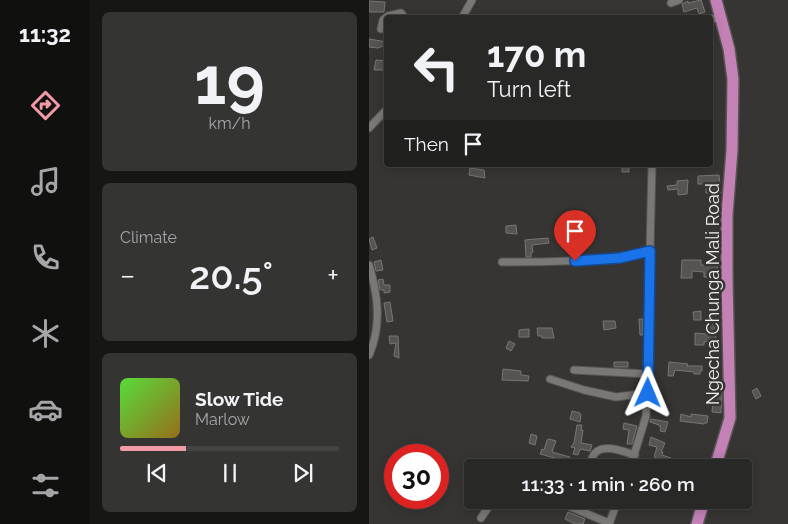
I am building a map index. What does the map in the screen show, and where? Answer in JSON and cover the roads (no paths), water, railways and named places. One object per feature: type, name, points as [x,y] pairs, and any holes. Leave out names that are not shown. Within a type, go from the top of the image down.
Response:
[{"type":"main road","name":"Ngecha Chunga Mali Road","points":[[715,0],[716,18],[729,49],[733,79],[732,150],[727,215],[731,404],[730,418],[718,459]]},
{"type":"main road","points":[[697,524],[701,509]]},
{"type":"street","points":[[464,15],[472,0]]},
{"type":"street","points":[[392,15],[401,13],[404,15]]},
{"type":"street","points":[[381,29],[384,19]]},
{"type":"street","points":[[369,128],[384,112]]},
{"type":"street","points":[[634,459],[646,416],[648,393],[652,167]]},
{"type":"street","points":[[502,262],[559,262],[620,258],[650,251]]},
{"type":"street","points":[[369,265],[377,293],[378,314],[375,342],[369,355]]},
{"type":"street","points":[[574,370],[648,374]]},
{"type":"street","points":[[549,379],[584,390],[616,397],[648,393]]},
{"type":"street","points":[[592,459],[599,450],[607,448],[635,455]]},
{"type":"street","points":[[481,518],[487,509]]},
{"type":"street","points":[[576,509],[609,523],[614,509]]}]
